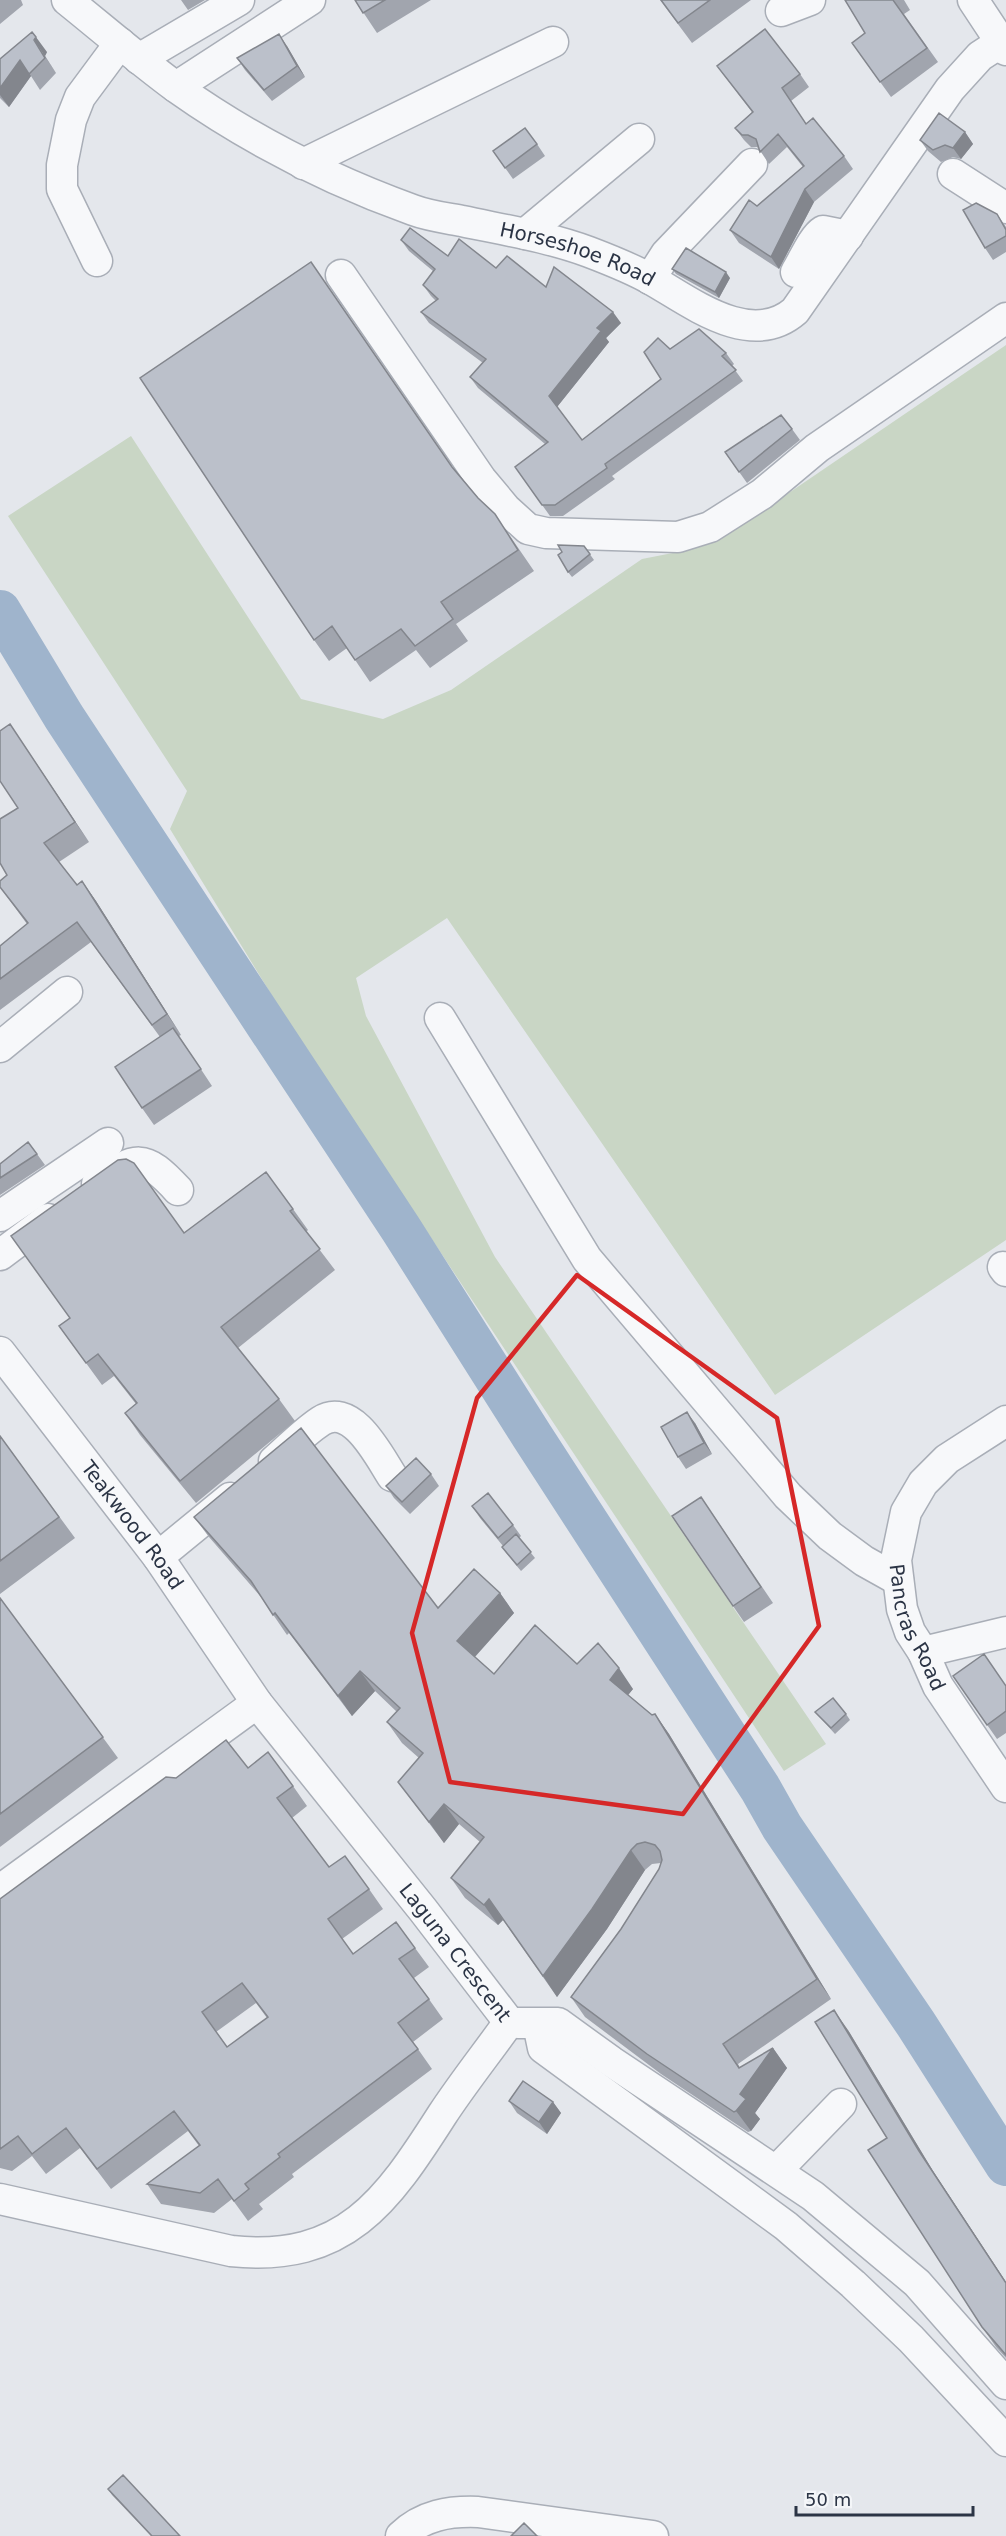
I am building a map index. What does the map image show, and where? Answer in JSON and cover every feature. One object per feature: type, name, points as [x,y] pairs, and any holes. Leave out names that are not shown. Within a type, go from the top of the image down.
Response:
[{"type":"street","name":"Horseshoe Road","points":[[67,0],[176,87],[245,132],[303,164],[416,211],[525,234],[589,252],[650,279],[698,309],[750,326],[772,325],[781,322],[795,311],[950,89],[980,56],[1004,44]]},
{"type":"street","points":[[97,261],[62,189],[62,165],[71,120],[80,97],[130,51],[239,0]]},
{"type":"street","points":[[176,87],[310,0]]},
{"type":"street","points":[[781,11],[810,0]]},
{"type":"street","points":[[973,0],[1004,44]]},
{"type":"street","points":[[303,164],[553,42]]},
{"type":"street","points":[[525,234],[639,139]]},
{"type":"street","points":[[650,279],[666,254],[752,164]]},
{"type":"street","points":[[953,174],[1006,208]]},
{"type":"street","points":[[796,272],[810,250],[815,236],[823,231],[848,236]]},
{"type":"street","points":[[341,275],[481,479],[506,509],[528,529],[546,533],[678,537],[710,527],[762,494],[817,448],[1006,318]]},
{"type":"street","points":[[0,1047],[67,992]]},
{"type":"street","points":[[440,1018],[595,1268],[788,1496],[830,1536],[864,1561],[898,1580]]},
{"type":"street","points":[[0,1216],[108,1143]]},
{"type":"street","points":[[0,1255],[118,1169],[132,1162],[142,1162],[160,1170],[178,1190]]},
{"type":"street","name":"Teakwood Road","points":[[0,1352],[158,1557],[257,1703]]},
{"type":"street","points":[[158,1557],[323,1420],[335,1417],[348,1419],[366,1437],[392,1476]]},
{"type":"street","name":"Pancras Road","points":[[1006,1421],[947,1460],[922,1483],[906,1512],[896,1560],[902,1609],[910,1632],[923,1652],[938,1686],[1006,1787]]},
{"type":"street","points":[[923,1652],[1006,1632]]},
{"type":"street","points":[[0,1890],[257,1703]]},
{"type":"street","name":"Laguna Crescent","points":[[0,2199],[231,2251],[259,2254],[318,2242],[342,2232],[366,2216],[422,2149],[443,2113],[544,2024],[423,1910],[257,1703]]},
{"type":"street","points":[[544,2024],[612,2062],[777,2170],[832,2211],[917,2283],[1006,2384]]},
{"type":"street","points":[[544,2024],[853,2284],[911,2339],[1006,2441]]},
{"type":"street","points":[[777,2170],[841,2104]]},
{"type":"street","points":[[809,2246],[832,2211]]},
{"type":"street","points":[[401,2536],[424,2520],[454,2512],[478,2512],[653,2536]]},
{"type":"highlighted area","points":[[577,1275],[777,1418],[819,1626],[683,1814],[450,1782],[412,1633],[477,1398]]},
{"type":"green space","points":[[1006,345],[1006,1240],[775,1395],[447,918],[356,978],[366,1016],[495,1257],[826,1744],[784,1771],[290,1025],[170,829],[187,791],[8,516],[131,436],[301,699],[383,719],[451,690],[642,559],[688,550],[752,518]]},
{"type":"building","points":[[355,0],[385,0],[363,13]]},
{"type":"building","points":[[661,0],[710,0],[678,23]]},
{"type":"building","points":[[845,0],[893,0],[927,48],[880,82],[852,43],[865,33]]},
{"type":"building","points":[[765,29],[800,74],[782,88],[806,124],[813,118],[844,156],[805,189],[771,257],[730,230],[749,200],[757,206],[804,166],[778,134],[760,152],[756,139],[742,135],[735,128],[753,112],[717,66]]},
{"type":"building","points":[[32,32],[45,58],[29,74],[20,60],[0,88],[0,59]]},
{"type":"building","points":[[279,34],[297,66],[264,90],[237,58]]},
{"type":"building","points":[[939,113],[965,132],[953,148],[945,145],[933,150],[920,140]]},
{"type":"building","points":[[525,128],[537,144],[505,168],[493,151]]},
{"type":"building","points":[[976,203],[997,214],[1006,230],[1006,236],[985,248],[963,210]]},
{"type":"building","points":[[410,228],[448,256],[459,239],[496,268],[507,256],[546,287],[554,267],[613,312],[597,328],[601,331],[549,396],[582,440],[661,379],[644,352],[658,338],[670,349],[699,329],[726,353],[722,356],[736,370],[605,464],[607,468],[555,505],[542,505],[515,467],[548,442],[470,377],[486,359],[421,312],[438,299],[423,285],[435,269],[401,240]]},
{"type":"building","points":[[686,248],[726,272],[715,292],[672,269]]},
{"type":"building","points":[[311,262],[452,467],[495,514],[518,550],[441,602],[453,619],[415,646],[401,629],[355,660],[332,626],[314,640],[140,378]]},
{"type":"building","points":[[781,415],[792,429],[739,472],[725,452]]},
{"type":"building","points":[[558,545],[584,546],[590,554],[568,572],[558,555],[562,552]]},
{"type":"building","points":[[10,724],[75,822],[44,843],[77,885],[82,881],[167,1014],[152,1025],[77,922],[0,979],[0,946],[28,923],[0,887],[0,881],[7,875],[0,863],[0,819],[18,808],[0,781],[0,731]]},
{"type":"building","points":[[173,1028],[201,1069],[142,1108],[115,1067]]},
{"type":"building","points":[[28,1142],[37,1154],[0,1178],[0,1164]]},
{"type":"building","points":[[126,1159],[134,1163],[184,1233],[266,1172],[293,1209],[290,1211],[320,1249],[221,1327],[279,1399],[180,1481],[125,1413],[137,1403],[98,1354],[86,1363],[59,1326],[70,1318],[11,1236],[118,1160]]},
{"type":"building","points":[[687,1412],[704,1443],[678,1457],[661,1427]]},
{"type":"building","points":[[301,1428],[438,1608],[474,1569],[500,1593],[457,1641],[494,1674],[535,1625],[577,1664],[598,1643],[619,1668],[610,1680],[652,1715],[655,1714],[817,1979],[723,2044],[739,2068],[773,2048],[740,2094],[746,2099],[736,2111],[734,2112],[647,2054],[571,1997],[621,1929],[659,1869],[662,1860],[660,1851],[655,1845],[645,1842],[637,1844],[631,1850],[592,1909],[543,1976],[489,1899],[484,1905],[451,1878],[484,1837],[444,1804],[429,1822],[398,1782],[423,1753],[387,1722],[400,1708],[360,1671],[338,1696],[275,1613],[273,1615],[251,1581],[194,1517]]},
{"type":"building","points":[[0,1436],[59,1517],[0,1561]]},
{"type":"building","points":[[416,1458],[431,1474],[402,1502],[386,1486]]},
{"type":"building","points":[[488,1493],[513,1525],[498,1538],[472,1506]]},
{"type":"building","points":[[701,1497],[761,1587],[733,1606],[672,1516]]},
{"type":"building","points":[[516,1534],[531,1552],[517,1565],[502,1547]]},
{"type":"building","points":[[0,1598],[103,1737],[0,1814]]},
{"type":"building","points":[[984,1654],[1006,1686],[1006,1711],[987,1725],[953,1676]]},
{"type":"building","points":[[833,1698],[846,1714],[831,1728],[815,1712]]},
{"type":"building","points":[[226,1740],[248,1768],[268,1752],[293,1786],[277,1798],[329,1867],[345,1856],[369,1889],[328,1919],[353,1954],[396,1922],[415,1948],[399,1959],[429,1999],[398,2023],[418,2049],[278,2154],[280,2157],[245,2184],[249,2189],[234,2201],[218,2179],[200,2193],[147,2184],[200,2145],[174,2111],[97,2169],[66,2128],[32,2154],[18,2136],[0,2149],[0,1899],[166,1777],[176,1778]],"holes":[[[242,1983],[268,2017],[227,2047],[202,2012]]]},
{"type":"building","points":[[834,2010],[919,2151],[1006,2283],[1006,2355],[982,2327],[868,2150],[887,2138],[815,2022]]},
{"type":"building","points":[[523,2081],[553,2102],[539,2122],[509,2101]]},
{"type":"building","points":[[123,2475],[180,2536],[152,2536],[108,2489]]},
{"type":"building","points":[[524,2523],[537,2536],[511,2536]]},
{"type":"waterway","points":[[0,611],[64,717],[401,1229],[760,1788],[782,1827],[916,2024],[1006,2165]]}]
